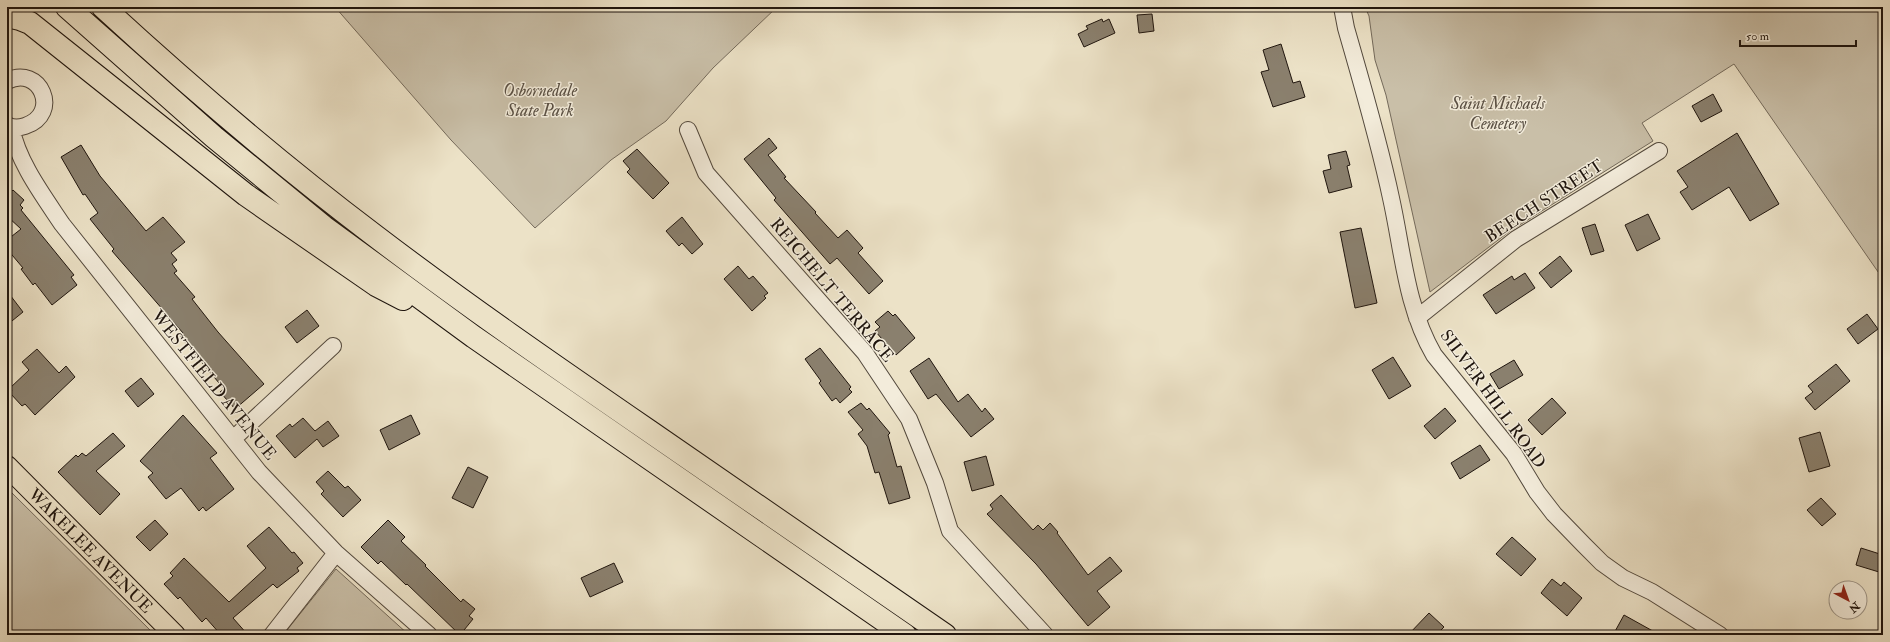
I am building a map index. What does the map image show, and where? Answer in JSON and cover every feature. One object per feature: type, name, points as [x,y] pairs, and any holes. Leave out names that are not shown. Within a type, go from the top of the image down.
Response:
[{"type":"highway","points":[[67,7],[214,137],[324,227],[474,337],[905,635]]},
{"type":"highway","points":[[103,7],[153,53],[373,235],[580,383],[945,635]]},
{"type":"highway","points":[[7,16],[20,19],[30,24],[167,134],[259,204],[376,285],[474,337]]},
{"type":"main road","name":"WAKELEE AVENUE","points":[[7,466],[175,635]]},
{"type":"street","name":"SILVER HILL ROAD","points":[[1342,7],[1346,28],[1398,227],[1403,265],[1416,318],[1434,355],[1514,454],[1537,492],[1554,514],[1602,563],[1623,578],[1652,592],[1720,635]]},
{"type":"street","name":"WESTFIELD AVENUE","points":[[7,81],[20,77],[28,78],[35,82],[40,88],[45,103],[39,118],[31,124],[21,128],[9,126],[18,151],[40,190],[62,224],[259,472],[336,552],[429,635]]},
{"type":"street","name":"REICHELT TERRACE","points":[[688,130],[706,173],[865,354],[909,419],[935,482],[950,531],[1044,635]]},
{"type":"street","name":"BEECH STREET","points":[[1416,318],[1516,239],[1659,152]]},
{"type":"street","points":[[233,439],[333,346]]},
{"type":"street","points":[[272,635],[336,552]]},
{"type":"green space","name":"Osbornedale State Park","points":[[335,7],[777,7],[713,68],[666,121],[611,160],[535,228],[451,140]]},
{"type":"green space","name":"Saint Michaels Cemetery","points":[[1365,7],[1883,7],[1883,279],[1734,64],[1642,123],[1653,141],[1510,231],[1430,292],[1386,95],[1375,60],[1369,16]]},
{"type":"green space","points":[[7,488],[155,635],[7,635]]},
{"type":"green space","points":[[336,569],[409,635],[283,635]]},
{"type":"building","points":[[1152,14],[1154,31],[1139,33],[1137,15]]},
{"type":"building","points":[[1102,19],[1103,22],[1109,19],[1115,33],[1084,47],[1078,34],[1088,29],[1086,26]]},
{"type":"building","points":[[1281,44],[1293,83],[1300,81],[1305,97],[1273,107],[1261,72],[1269,70],[1263,50]]},
{"type":"building","points":[[1713,94],[1722,111],[1701,122],[1692,106]]},
{"type":"building","points":[[1737,133],[1779,204],[1750,221],[1729,187],[1692,210],[1680,192],[1688,187],[1677,171]]},
{"type":"building","points":[[769,138],[777,148],[768,155],[786,177],[784,178],[838,238],[847,230],[863,248],[858,253],[883,281],[869,294],[837,258],[830,264],[774,200],[776,198],[744,159]]},
{"type":"building","points":[[81,145],[100,176],[146,231],[163,217],[185,242],[171,253],[177,260],[172,264],[177,271],[174,273],[195,297],[192,299],[218,332],[264,384],[235,409],[220,392],[224,389],[180,336],[183,333],[112,251],[114,249],[90,219],[98,213],[85,194],[83,195],[61,157]]},
{"type":"building","points":[[637,149],[669,183],[653,199],[627,172],[630,169],[623,161]]},
{"type":"building","points":[[1346,151],[1350,165],[1347,166],[1352,187],[1329,193],[1323,171],[1331,169],[1328,155]]},
{"type":"building","points":[[13,190],[24,200],[20,205],[23,208],[21,210],[74,275],[71,277],[77,285],[52,305],[35,283],[33,285],[21,269],[23,268],[7,249],[7,240],[21,229],[8,217],[7,219],[7,192],[9,194]]},
{"type":"building","points":[[1648,214],[1660,239],[1637,251],[1625,225]]},
{"type":"building","points":[[682,217],[703,244],[692,254],[682,243],[679,246],[666,231]]},
{"type":"building","points":[[1595,224],[1604,251],[1591,255],[1582,228]]},
{"type":"building","points":[[1361,228],[1377,303],[1355,308],[1340,232]]},
{"type":"building","points":[[1560,256],[1572,271],[1551,288],[1539,273]]},
{"type":"building","points":[[738,266],[749,279],[753,276],[768,293],[764,296],[766,298],[752,311],[724,279]]},
{"type":"building","points":[[1525,273],[1535,288],[1496,314],[1483,295],[1512,276],[1514,280]]},
{"type":"building","points":[[7,291],[23,312],[7,325]]},
{"type":"building","points":[[307,310],[319,326],[297,343],[285,327]]},
{"type":"building","points":[[888,311],[893,316],[895,314],[915,338],[896,355],[875,331],[880,327],[875,322]]},
{"type":"building","points":[[1867,314],[1878,329],[1858,344],[1847,329]]},
{"type":"building","points":[[820,348],[851,387],[849,389],[852,392],[840,403],[836,398],[832,401],[819,383],[821,381],[805,359]]},
{"type":"building","points":[[37,349],[59,373],[66,366],[75,377],[35,415],[25,404],[22,406],[10,393],[12,390],[10,388],[29,370],[22,362]]},
{"type":"building","points":[[1393,357],[1411,386],[1389,399],[1372,370]]},
{"type":"building","points":[[929,358],[958,402],[968,394],[982,412],[985,408],[994,419],[971,437],[936,394],[928,399],[910,371]]},
{"type":"building","points":[[1514,360],[1523,375],[1499,389],[1490,374]]},
{"type":"building","points":[[1836,364],[1850,381],[1815,410],[1805,398],[1813,392],[1808,386]]},
{"type":"building","points":[[141,378],[154,394],[138,407],[125,391]]},
{"type":"building","points":[[1552,398],[1566,413],[1542,435],[1528,420]]},
{"type":"building","points":[[861,403],[867,410],[869,408],[890,433],[888,435],[897,467],[901,466],[910,498],[889,504],[879,472],[875,473],[867,446],[858,434],[863,430],[848,412]]},
{"type":"building","points":[[1445,408],[1456,421],[1435,439],[1424,426]]},
{"type":"building","points":[[183,415],[217,453],[210,458],[234,489],[206,511],[203,507],[199,511],[181,488],[166,499],[148,477],[153,473],[140,461]]},
{"type":"building","points":[[411,415],[420,434],[389,450],[380,430]]},
{"type":"building","points":[[303,418],[315,431],[328,421],[339,436],[323,447],[317,439],[295,458],[276,436],[290,424],[292,427]]},
{"type":"building","points":[[1820,432],[1830,466],[1809,472],[1799,438]]},
{"type":"building","points":[[113,433],[125,446],[96,471],[120,494],[100,515],[58,472],[76,455],[78,457],[82,453],[86,456]]},
{"type":"building","points":[[1480,445],[1490,460],[1460,479],[1451,463]]},
{"type":"building","points":[[986,456],[994,485],[972,491],[964,462]]},
{"type":"building","points":[[468,467],[488,477],[473,508],[452,498]]},
{"type":"building","points":[[328,471],[345,488],[348,486],[361,500],[343,517],[321,494],[324,491],[316,482]]},
{"type":"building","points":[[1001,495],[1033,530],[1038,525],[1043,530],[1050,523],[1088,575],[1110,557],[1122,571],[1097,591],[1110,607],[1088,626],[1036,564],[987,514],[993,509],[990,505]]},
{"type":"building","points":[[1821,498],[1836,514],[1822,526],[1807,510]]},
{"type":"building","points":[[155,520],[168,534],[150,551],[136,537]]},
{"type":"building","points":[[388,520],[405,537],[401,541],[426,565],[425,566],[461,602],[463,599],[475,609],[469,616],[473,619],[460,635],[407,584],[406,585],[381,561],[378,564],[361,547]]},
{"type":"building","points":[[269,527],[303,563],[297,568],[299,571],[277,588],[273,584],[233,618],[248,635],[221,635],[206,618],[202,622],[180,597],[178,599],[164,584],[173,576],[170,573],[184,558],[229,602],[266,568],[247,546]]},
{"type":"building","points":[[1512,537],[1536,559],[1521,576],[1496,554]]},
{"type":"building","points":[[1861,548],[1883,555],[1879,572],[1856,565]]},
{"type":"building","points":[[614,563],[623,582],[590,597],[581,578]]},
{"type":"building","points":[[1552,579],[1561,586],[1564,582],[1582,598],[1567,616],[1541,593]]},
{"type":"building","points":[[1429,613],[1444,627],[1436,635],[1408,635]]},
{"type":"building","points":[[1624,615],[1660,635],[1613,635]]}]
